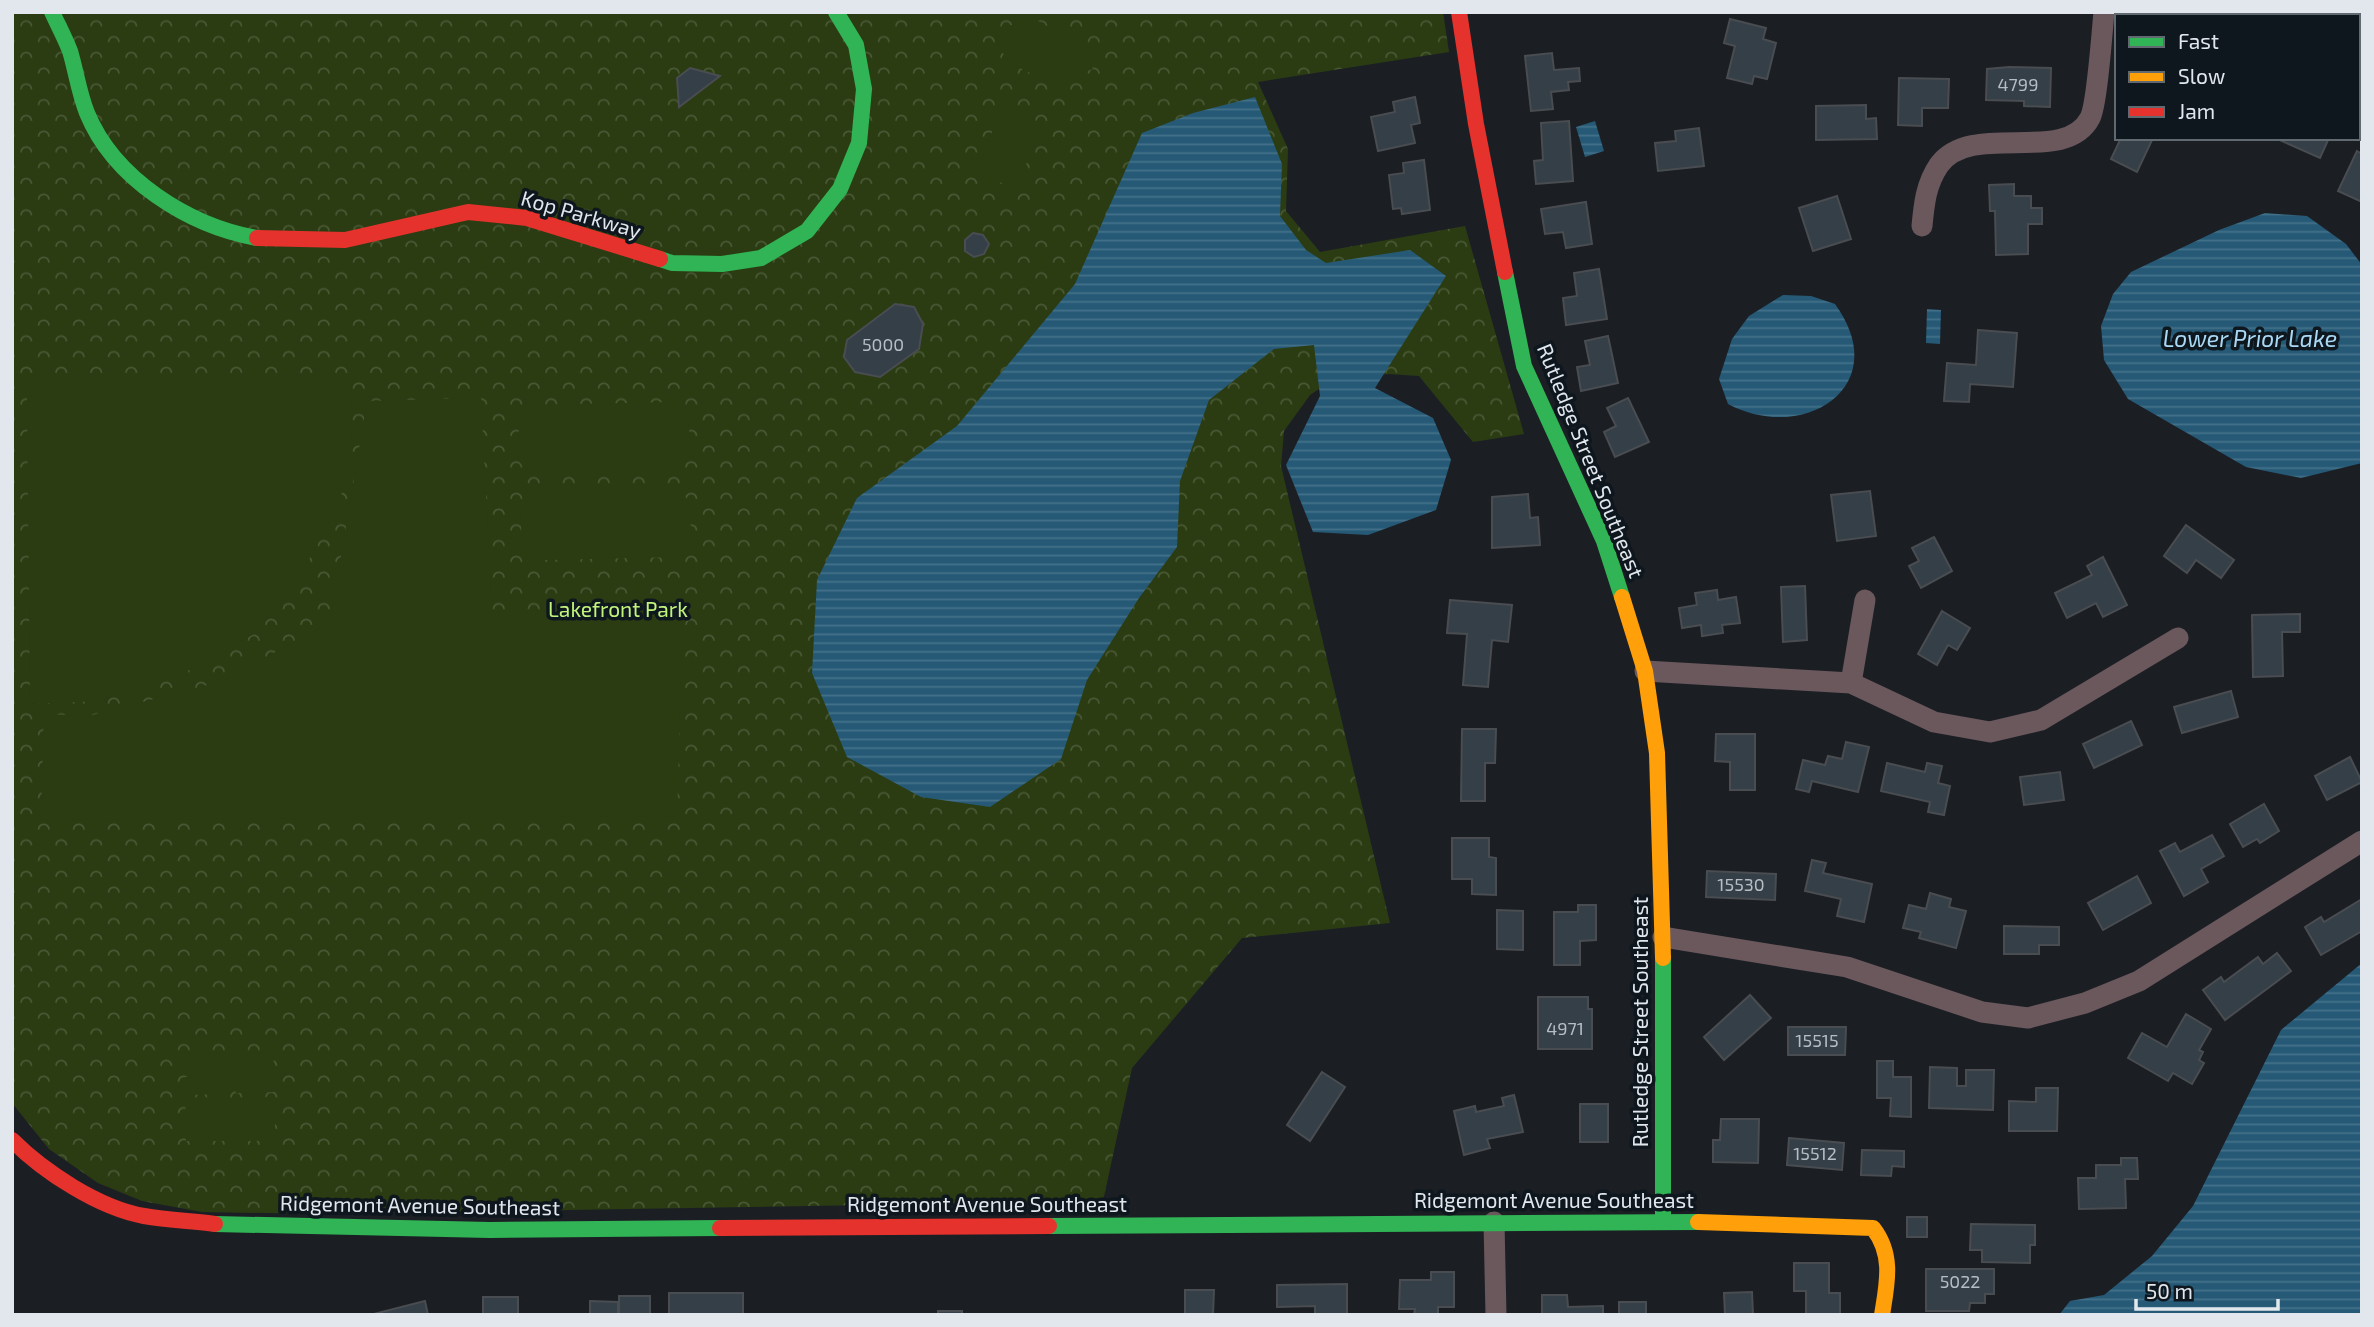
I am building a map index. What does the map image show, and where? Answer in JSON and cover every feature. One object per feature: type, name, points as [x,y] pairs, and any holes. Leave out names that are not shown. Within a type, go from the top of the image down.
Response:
[{"type":"street","name":"Kop Parkway","points":[[52,12],[69,49],[87,113],[111,156],[165,201],[206,223],[256,238],[345,240],[468,212],[527,218],[672,263],[722,264],[761,258],[807,231],[840,189],[859,143],[864,89],[856,45],[836,12]]},
{"type":"street","name":"Rutledge Street Southeast","points":[[1459,12],[1476,124],[1524,366],[1604,541],[1645,671],[1657,753],[1663,937],[1663,1221]]},
{"type":"street","points":[[1922,226],[1926,192],[1941,163],[1973,144],[2053,142],[2077,135],[2091,117],[2104,12]]},
{"type":"street","points":[[1851,683],[1865,600]]},
{"type":"street","points":[[1645,671],[1851,683],[1934,722],[1990,732],[2040,720],[2178,638]]},
{"type":"street","points":[[1663,937],[1847,967],[1982,1012],[2028,1018],[2085,1003],[2139,981],[2362,841]]},
{"type":"street","name":"Ridgemont Avenue Southeast","points":[[12,1140],[32,1160],[74,1189],[141,1216],[216,1224],[504,1230],[1663,1221],[1873,1228],[1883,1238],[1889,1255],[1882,1315]]},
{"type":"street","points":[[1494,1222],[1496,1315]]},
{"type":"green space","name":"Lakefront Park","points":[[12,12],[1443,12],[1449,52],[1258,82],[1288,149],[1286,211],[1320,252],[1465,226],[1524,434],[1473,442],[1419,376],[1389,374],[1335,378],[1310,395],[1284,431],[1281,466],[1390,923],[1242,938],[1132,1068],[1103,1201],[324,1214],[202,1212],[142,1201],[98,1183],[49,1149],[12,1103]]},
{"type":"green space","points":[[1036,20],[1052,29],[1069,29],[1093,69],[1053,81],[1014,64],[1001,49],[997,40],[997,28]]},
{"type":"green space","points":[[1002,107],[1042,123],[1017,188],[976,174]]},
{"type":"green space","points":[[45,377],[352,377],[351,448],[339,505],[306,565],[254,634],[178,676],[98,701],[30,704],[27,392]]},
{"type":"green space","points":[[481,398],[492,613],[683,603],[677,816],[41,820],[44,714],[89,716],[223,681],[330,622],[367,401]]},
{"type":"green space","points":[[674,402],[688,415],[690,446],[685,459],[673,471],[538,472],[525,469],[518,460],[519,417],[535,405]]},
{"type":"green space","points":[[678,489],[689,501],[692,544],[677,557],[544,560],[527,556],[522,548],[520,505],[528,496],[542,491]]},
{"type":"green space","points":[[273,1052],[274,1069],[263,1070],[263,1074],[274,1074],[274,1092],[236,1093],[235,1089],[224,1090],[224,1094],[185,1095],[185,1077],[197,1076],[196,1072],[185,1072],[185,1054],[223,1053],[223,1057],[235,1057],[235,1053]]},
{"type":"green space","points":[[274,1097],[274,1114],[264,1115],[263,1119],[275,1119],[275,1137],[264,1137],[264,1141],[186,1141],[185,1123],[197,1122],[196,1118],[186,1118],[185,1100],[224,1099],[224,1110],[235,1110],[236,1098]]},
{"type":"water","points":[[1255,97],[1282,164],[1280,216],[1306,250],[1326,263],[1410,250],[1446,276],[1375,388],[1433,418],[1451,460],[1436,510],[1368,535],[1313,532],[1286,465],[1320,396],[1314,345],[1274,349],[1209,400],[1180,481],[1177,547],[1139,598],[1087,680],[1061,759],[990,807],[921,797],[847,757],[812,673],[817,580],[857,498],[957,426],[1075,284],[1142,133],[1193,113]]},
{"type":"water","points":[[1595,121],[1604,151],[1585,157],[1576,127]]},
{"type":"water","name":"Lower Prior Lake","points":[[2265,213],[2307,216],[2346,244],[2362,265],[2362,463],[2301,478],[2246,467],[2128,399],[2104,360],[2101,326],[2113,294],[2131,272],[2219,230]]},
{"type":"water","points":[[1783,295],[1811,296],[1835,304],[1851,334],[1854,360],[1847,383],[1832,400],[1811,412],[1785,417],[1757,415],[1728,404],[1719,379],[1732,339],[1749,316]]},
{"type":"water","points":[[1927,309],[1941,310],[1940,344],[1926,343]]},
{"type":"water","points":[[2362,963],[2362,1315],[2059,1315],[2070,1301],[2104,1295],[2152,1256],[2193,1206],[2281,1030]]},
{"type":"building","points":[[2148,12],[2183,12],[2182,14]]},
{"type":"building","points":[[1730,19],[1766,28],[1763,39],[1776,43],[1767,79],[1754,76],[1752,84],[1727,78],[1735,46],[1724,43]]},
{"type":"building","points":[[1552,53],[1554,70],[1579,68],[1580,81],[1568,82],[1569,90],[1551,92],[1553,109],[1531,111],[1525,56]]},
{"type":"building","points":[[690,68],[720,76],[679,107],[677,78]]},
{"type":"building","points":[[2051,68],[2050,107],[2024,106],[2024,101],[1986,100],[1987,69]]},
{"type":"building","points":[[1899,78],[1949,79],[1948,108],[1922,108],[1922,126],[1898,125]]},
{"type":"building","points":[[1415,97],[1420,123],[1411,125],[1415,143],[1378,151],[1371,117],[1395,112],[1393,102]]},
{"type":"building","points":[[1866,105],[1866,119],[1876,118],[1877,139],[1816,140],[1816,106]]},
{"type":"building","points":[[1569,121],[1573,181],[1536,184],[1534,161],[1543,160],[1541,123]]},
{"type":"building","points":[[1699,128],[1704,166],[1658,171],[1655,143],[1676,141],[1675,131]]},
{"type":"building","points":[[2120,140],[2152,140],[2137,172],[2111,159]]},
{"type":"building","points":[[2280,140],[2328,140],[2320,158]]},
{"type":"building","points":[[2357,151],[2362,154],[2362,202],[2338,191]]},
{"type":"building","points":[[1424,160],[1430,210],[1402,214],[1401,208],[1393,209],[1389,175],[1404,173],[1403,163]]},
{"type":"building","points":[[2014,184],[2014,196],[2031,196],[2031,208],[2042,208],[2042,224],[2028,224],[2028,254],[1996,255],[1995,211],[1990,211],[1989,185]]},
{"type":"building","points":[[1837,196],[1851,239],[1813,251],[1799,208]]},
{"type":"building","points":[[1586,202],[1592,244],[1566,248],[1563,232],[1545,234],[1541,209]]},
{"type":"building","points":[[973,233],[983,235],[989,244],[984,254],[974,257],[965,251],[965,240]]},
{"type":"building","points":[[1599,269],[1607,319],[1566,325],[1563,298],[1577,296],[1574,273]]},
{"type":"building","points":[[895,304],[914,307],[923,324],[919,349],[880,377],[855,372],[844,357],[847,340]]},
{"type":"building","points":[[1978,330],[2017,333],[2013,387],[1970,384],[1969,402],[1944,401],[1947,363],[1976,365]]},
{"type":"building","points":[[1608,336],[1618,383],[1581,391],[1577,367],[1590,365],[1585,341]]},
{"type":"building","points":[[1628,398],[1649,442],[1615,457],[1604,432],[1616,426],[1607,408]]},
{"type":"building","points":[[1870,491],[1876,536],[1837,541],[1831,495]]},
{"type":"building","points":[[1528,494],[1530,518],[1538,517],[1540,545],[1492,548],[1492,497]]},
{"type":"building","points":[[2186,525],[2234,560],[2221,578],[2196,560],[2187,573],[2164,556]]},
{"type":"building","points":[[1934,537],[1952,571],[1921,588],[1909,566],[1919,561],[1912,548]]},
{"type":"building","points":[[2103,557],[2127,605],[2103,617],[2096,603],[2067,618],[2055,593],[2092,575],[2087,566]]},
{"type":"building","points":[[1805,586],[1807,640],[1783,642],[1781,587]]},
{"type":"building","points":[[1717,590],[1718,600],[1736,597],[1740,623],[1722,625],[1723,633],[1702,636],[1701,625],[1682,628],[1679,608],[1697,605],[1695,593]]},
{"type":"building","points":[[1450,600],[1512,605],[1508,642],[1492,640],[1488,687],[1463,685],[1467,634],[1447,633]]},
{"type":"building","points":[[1942,611],[1970,628],[1957,650],[1948,645],[1937,665],[1918,654]]},
{"type":"building","points":[[2300,614],[2300,632],[2282,632],[2283,676],[2253,677],[2252,615]]},
{"type":"building","points":[[2231,691],[2238,717],[2182,733],[2174,707]]},
{"type":"building","points":[[2131,721],[2142,745],[2094,768],[2083,744]]},
{"type":"building","points":[[1462,729],[1496,729],[1495,763],[1485,763],[1485,801],[1461,801]]},
{"type":"building","points":[[1716,734],[1755,734],[1755,790],[1730,790],[1730,762],[1715,761]]},
{"type":"building","points":[[1846,742],[1869,747],[1858,792],[1812,781],[1809,792],[1796,789],[1803,760],[1825,765],[1828,756],[1842,759]]},
{"type":"building","points":[[2350,757],[2362,782],[2327,800],[2315,776]]},
{"type":"building","points":[[1887,763],[1925,772],[1927,763],[1942,766],[1938,783],[1950,786],[1944,815],[1928,812],[1930,802],[1881,791]]},
{"type":"building","points":[[2060,772],[2064,800],[2024,805],[2020,777]]},
{"type":"building","points":[[2264,804],[2279,831],[2260,843],[2257,839],[2243,847],[2230,824]]},
{"type":"building","points":[[2212,835],[2224,856],[2201,869],[2208,882],[2184,896],[2160,851],[2175,843],[2180,852]]},
{"type":"building","points":[[1452,838],[1489,838],[1489,857],[1496,858],[1496,895],[1472,894],[1472,879],[1452,879]]},
{"type":"building","points":[[1812,860],[1826,863],[1823,873],[1872,884],[1864,922],[1837,916],[1841,899],[1805,891]]},
{"type":"building","points":[[1707,871],[1776,874],[1775,900],[1706,897]]},
{"type":"building","points":[[2137,876],[2151,903],[2103,930],[2088,903]]},
{"type":"building","points":[[1930,893],[1951,899],[1949,907],[1966,911],[1956,948],[1919,938],[1921,932],[1903,928],[1909,905],[1926,909]]},
{"type":"building","points":[[2362,899],[2362,931],[2321,955],[2305,927],[2321,917],[2324,922]]},
{"type":"building","points":[[1578,905],[1596,905],[1596,940],[1580,941],[1580,965],[1554,965],[1554,912],[1578,912]]},
{"type":"building","points":[[1497,910],[1523,911],[1523,950],[1497,949]]},
{"type":"building","points":[[2004,926],[2059,927],[2059,945],[2039,945],[2039,954],[2004,954]]},
{"type":"building","points":[[2277,953],[2291,971],[2225,1020],[2203,990],[2221,977],[2224,982],[2258,957],[2263,964]]},
{"type":"building","points":[[1750,995],[1771,1018],[1724,1060],[1704,1037]]},
{"type":"building","points":[[1538,997],[1588,997],[1588,1009],[1592,1009],[1592,1049],[1538,1049]]},
{"type":"building","points":[[2186,1014],[2211,1029],[2199,1050],[2203,1052],[2199,1060],[2204,1063],[2192,1084],[2173,1073],[2168,1081],[2128,1058],[2142,1033],[2167,1047]]},
{"type":"building","points":[[1788,1027],[1846,1027],[1845,1055],[1788,1055]]},
{"type":"building","points":[[1877,1061],[1893,1061],[1893,1077],[1911,1077],[1911,1117],[1890,1116],[1891,1098],[1877,1098]]},
{"type":"building","points":[[1930,1067],[1957,1068],[1957,1086],[1966,1086],[1966,1070],[1994,1070],[1993,1110],[1929,1108]]},
{"type":"building","points":[[1322,1072],[1345,1087],[1310,1141],[1287,1125]]},
{"type":"building","points":[[2036,1088],[2058,1088],[2057,1131],[2009,1131],[2009,1101],[2036,1102]]},
{"type":"building","points":[[1514,1095],[1523,1132],[1487,1139],[1490,1148],[1464,1155],[1454,1111],[1475,1106],[1476,1112],[1504,1106],[1502,1098]]},
{"type":"building","points":[[1580,1104],[1608,1104],[1608,1142],[1580,1142]]},
{"type":"building","points":[[1721,1119],[1759,1119],[1758,1163],[1713,1162],[1713,1140],[1720,1140]]},
{"type":"building","points":[[1789,1138],[1844,1143],[1842,1170],[1787,1165]]},
{"type":"building","points":[[1862,1150],[1904,1151],[1904,1167],[1892,1166],[1891,1176],[1861,1175]]},
{"type":"building","points":[[2121,1158],[2137,1158],[2138,1179],[2125,1179],[2126,1208],[2079,1209],[2078,1178],[2096,1178],[2096,1165],[2121,1165]]},
{"type":"building","points":[[1907,1217],[1927,1217],[1927,1237],[1907,1237]]},
{"type":"building","points":[[1971,1224],[2035,1225],[2035,1245],[2030,1245],[2030,1263],[1982,1262],[1982,1250],[1970,1250]]},
{"type":"building","points":[[1794,1263],[1829,1263],[1829,1293],[1840,1293],[1840,1315],[1806,1315],[1806,1291],[1794,1291]]},
{"type":"building","points":[[1926,1269],[1994,1269],[1994,1294],[1985,1294],[1985,1303],[1970,1303],[1969,1311],[1926,1311]]},
{"type":"building","points":[[1431,1272],[1454,1272],[1454,1307],[1438,1307],[1438,1315],[1414,1315],[1415,1309],[1399,1309],[1400,1280],[1431,1280]]},
{"type":"building","points":[[1347,1284],[1347,1315],[1315,1315],[1315,1306],[1277,1307],[1277,1285]]},
{"type":"building","points":[[1185,1290],[1214,1290],[1213,1315],[1185,1315]]},
{"type":"building","points":[[1752,1292],[1753,1315],[1725,1315],[1724,1293]]},
{"type":"building","points":[[669,1293],[743,1293],[743,1315],[669,1315]]},
{"type":"building","points":[[1542,1295],[1567,1295],[1568,1307],[1603,1306],[1603,1315],[1542,1315]]},
{"type":"building","points":[[619,1296],[650,1296],[650,1315],[619,1315]]},
{"type":"building","points":[[483,1297],[518,1297],[518,1315],[483,1315]]},
{"type":"building","points":[[425,1301],[428,1315],[370,1315]]},
{"type":"building","points":[[590,1301],[618,1302],[618,1315],[590,1315]]},
{"type":"building","points":[[1619,1302],[1646,1302],[1646,1315],[1619,1315]]},
{"type":"building","points":[[938,1311],[962,1311],[962,1315],[938,1315]]},
{"type":"traffic: fast","points":[[52,12],[70,51],[87,113],[99,137],[115,159],[157,196],[180,211],[231,232],[257,238]]},
{"type":"traffic: fast","points":[[660,259],[672,263],[722,264],[761,258],[807,231],[840,189],[859,143],[864,89],[856,45],[836,12]]},
{"type":"traffic: fast","points":[[1505,272],[1524,366],[1604,541],[1622,597]]},
{"type":"traffic: fast","points":[[1663,958],[1663,1221]]},
{"type":"traffic: fast","points":[[1049,1226],[1698,1222]]},
{"type":"traffic: fast","points":[[215,1224],[490,1230],[720,1228]]},
{"type":"traffic: slow","points":[[1622,597],[1645,671],[1657,753],[1663,958]]},
{"type":"traffic: slow","points":[[1698,1222],[1873,1228],[1880,1238],[1886,1259],[1887,1281],[1882,1315]]},
{"type":"traffic: jam","points":[[1459,12],[1476,124],[1505,272]]},
{"type":"traffic: jam","points":[[257,238],[345,240],[468,212],[527,218],[660,259]]},
{"type":"traffic: jam","points":[[12,1140],[56,1176],[109,1205],[144,1216],[215,1224]]},
{"type":"traffic: jam","points":[[720,1228],[1049,1226]]}]
